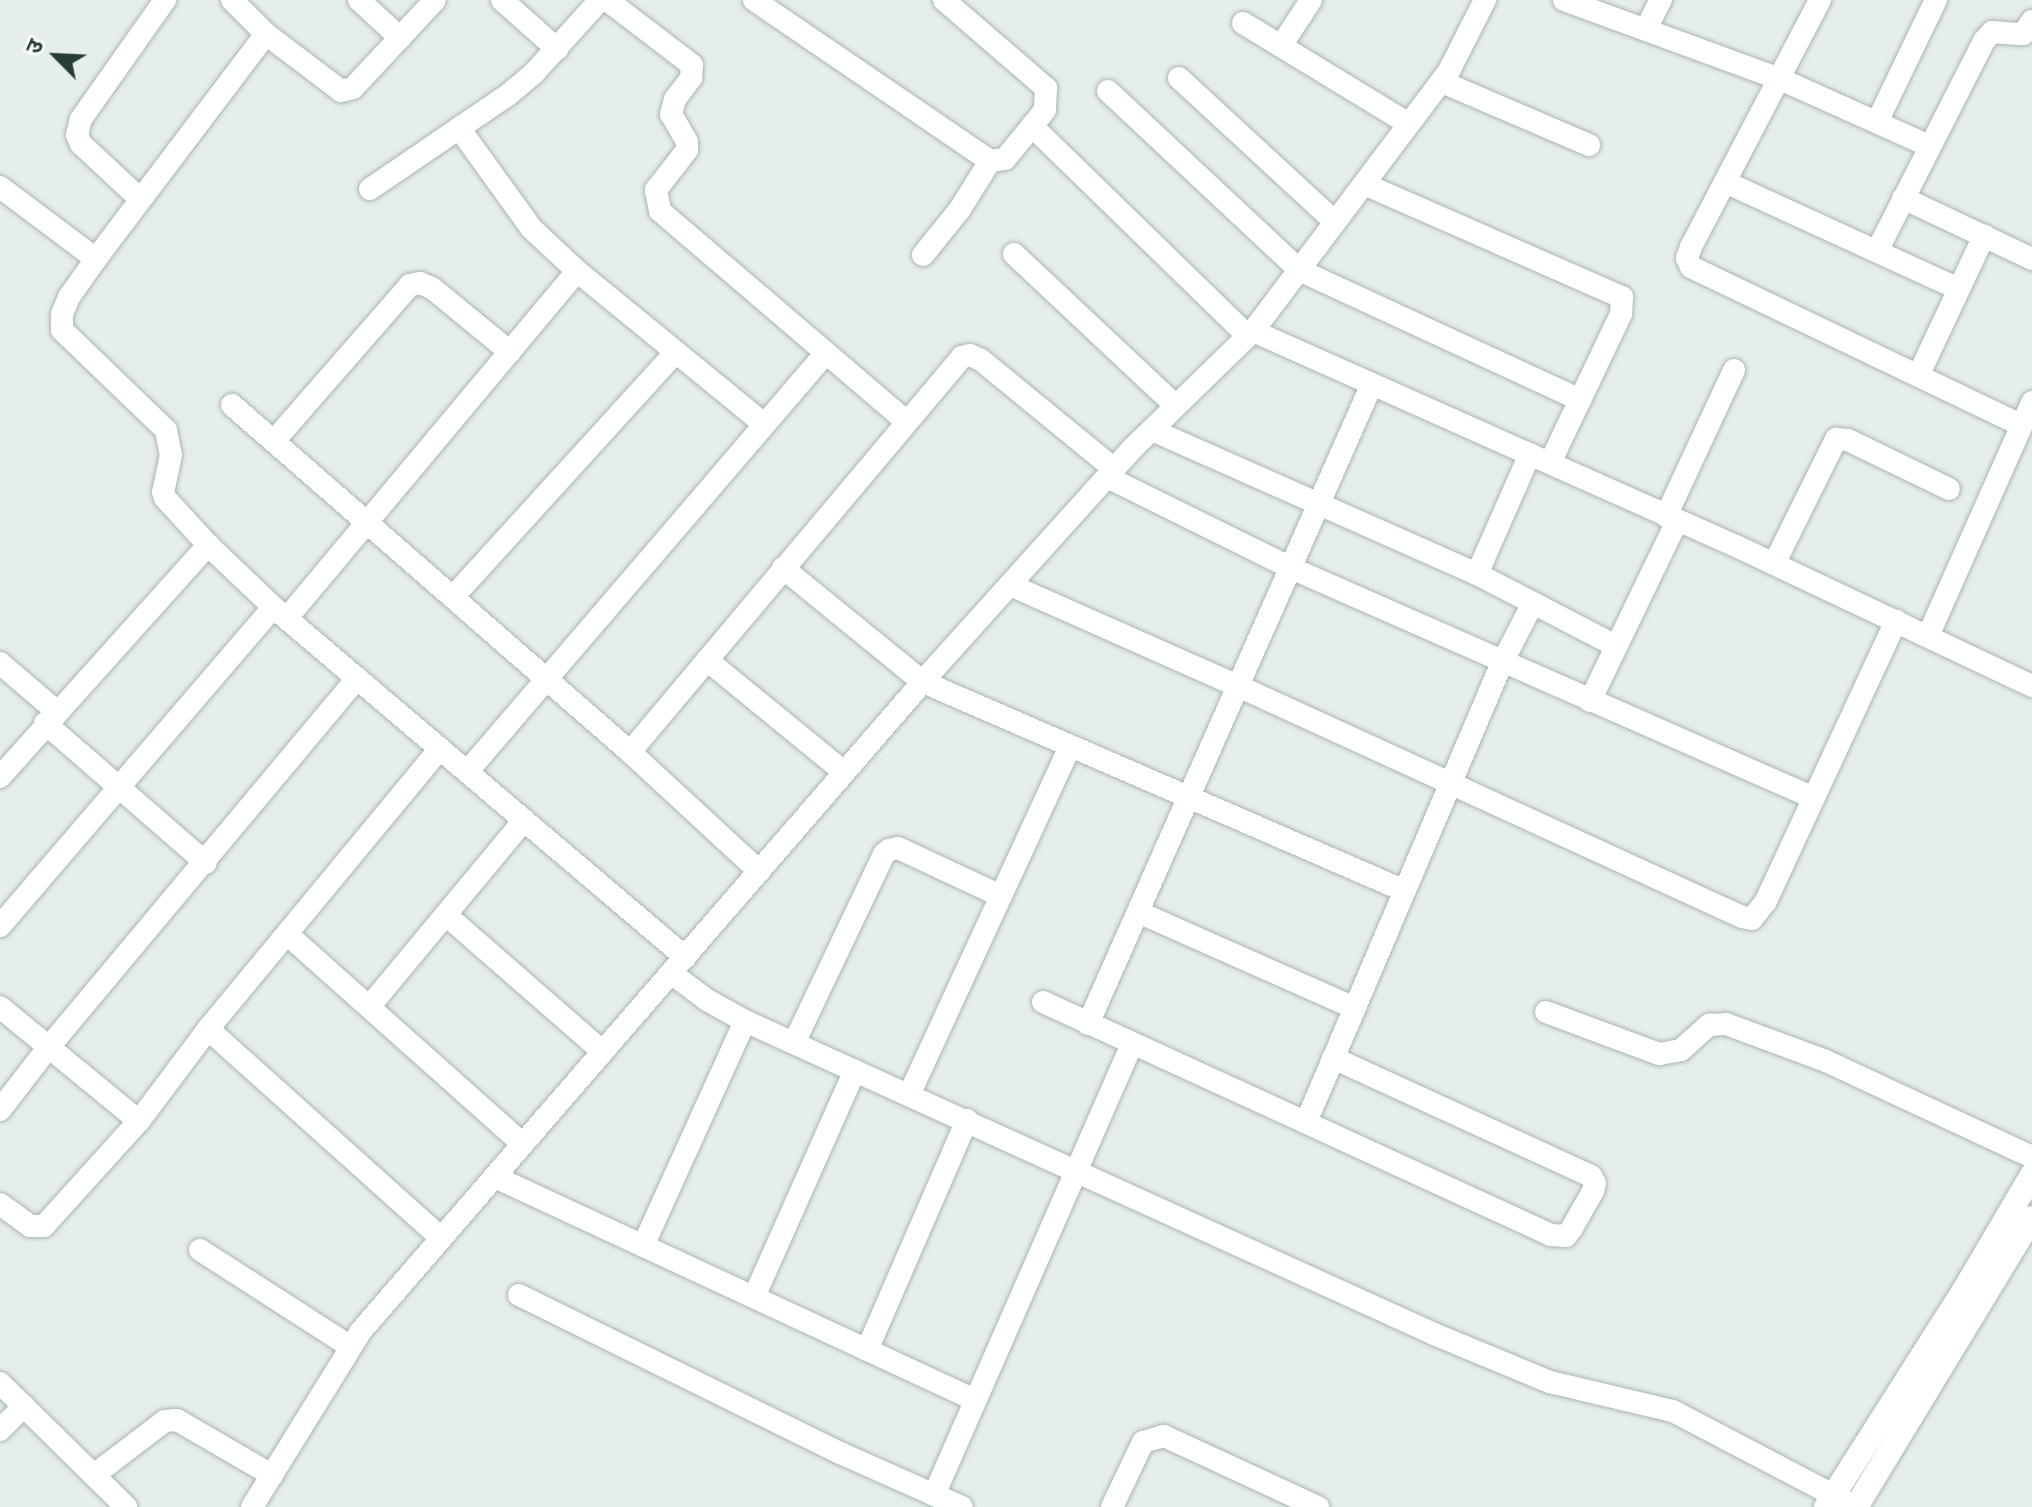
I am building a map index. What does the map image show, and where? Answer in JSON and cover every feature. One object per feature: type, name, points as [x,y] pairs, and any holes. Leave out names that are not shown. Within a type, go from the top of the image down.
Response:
[{"type":"main road","points":[[1830,1500],[1963,1292],[2032,1175]]},
{"type":"main road","points":[[1856,1507],[2032,1218]]},
{"type":"street","points":[[140,199],[81,144],[77,135],[81,119],[165,0]]},
{"type":"street","points":[[232,0],[266,34],[341,91],[353,88],[435,0]]},
{"type":"street","points":[[359,0],[400,38]]},
{"type":"street","points":[[502,0],[557,49]]},
{"type":"street","points":[[370,189],[508,95],[557,49],[600,0]]},
{"type":"street","points":[[607,0],[692,65],[691,78],[675,99],[671,114],[687,142],[687,150],[657,187],[655,200],[660,211],[906,421]]},
{"type":"street","points":[[754,0],[990,161],[1005,159],[1045,110],[1046,88],[944,0]]},
{"type":"street","points":[[1281,46],[1311,0]]},
{"type":"street","points":[[252,1507],[351,1347],[441,1238],[844,772],[1110,473],[1250,334],[1442,82],[1485,0]]},
{"type":"street","points":[[1564,0],[1780,79],[1929,146]]},
{"type":"street","points":[[1646,29],[1661,0]]},
{"type":"street","points":[[1820,0],[1691,247],[1687,258],[1691,267],[2021,425]]},
{"type":"street","points":[[1877,122],[1936,0]]},
{"type":"street","points":[[1877,251],[1929,146],[1992,32],[2023,34],[2032,21]]},
{"type":"street","points":[[1243,23],[1409,124]]},
{"type":"street","points":[[266,34],[69,297],[62,314],[62,330],[166,430],[171,455],[163,492],[165,498],[208,545],[280,612],[524,820],[678,965],[707,1000],[745,1021],[1077,1169],[1504,1366],[1550,1382],[1673,1411],[1830,1500],[1856,1507]]},
{"type":"street","points":[[1179,78],[1335,222]]},
{"type":"street","points":[[1442,82],[1589,145]]},
{"type":"street","points":[[1108,91],[1299,270],[1580,400]]},
{"type":"street","points":[[1032,126],[1250,334],[1540,458],[2032,686]]},
{"type":"street","points":[[459,128],[531,228],[577,271],[764,424]]},
{"type":"street","points":[[923,255],[960,209],[990,161]]},
{"type":"street","points":[[1725,182],[1959,289]]},
{"type":"street","points":[[1364,184],[1622,297],[1621,314],[1580,400],[1540,458],[1477,574]]},
{"type":"street","points":[[0,187],[96,259]]},
{"type":"street","points":[[1903,198],[2032,259]]},
{"type":"street","points":[[1919,374],[1984,236]]},
{"type":"street","points":[[1014,254],[1176,406]]},
{"type":"street","points":[[0,926],[119,789],[280,612],[367,522],[577,271]]},
{"type":"street","points":[[274,441],[410,285],[420,283],[432,288],[510,352]]},
{"type":"street","points":[[453,597],[676,352]]},
{"type":"street","points":[[467,772],[825,354]]},
{"type":"street","points":[[630,752],[906,421],[962,357],[974,356],[1110,473],[1291,568],[1814,798]]},
{"type":"street","points":[[1590,701],[1672,519],[1734,370]]},
{"type":"street","points":[[1088,1024],[1372,384]]},
{"type":"street","points":[[1928,636],[2032,402]]},
{"type":"street","points":[[232,405],[630,752],[759,871]]},
{"type":"street","points":[[1152,430],[1477,574],[1616,646]]},
{"type":"street","points":[[1774,564],[1836,439],[1848,440],[1949,489]]},
{"type":"street","points":[[0,777],[208,545]]},
{"type":"street","points":[[783,568],[923,682],[1405,891]]},
{"type":"street","points":[[1010,585],[1752,919],[1766,901],[1896,621]]},
{"type":"street","points":[[1307,1120],[1503,661],[1533,603]]},
{"type":"street","points":[[707,660],[844,772]]},
{"type":"street","points":[[0,663],[119,789],[206,863]]},
{"type":"street","points":[[0,1110],[48,1048],[206,863],[357,678]]},
{"type":"street","points":[[909,1095],[1070,746]]},
{"type":"street","points":[[0,1204],[30,1226],[44,1226],[139,1121],[208,1029],[440,749]]},
{"type":"street","points":[[369,1007],[524,820]]},
{"type":"street","points":[[794,1043],[884,854],[889,850],[898,848],[1001,896]]},
{"type":"street","points":[[1138,912],[1355,1008]]},
{"type":"street","points":[[446,915],[603,1052]]},
{"type":"street","points":[[287,934],[523,1144]]},
{"type":"street","points":[[1043,1002],[1307,1120],[1551,1235],[1566,1236],[1593,1191],[1595,1183],[1591,1176],[1333,1058]]},
{"type":"street","points":[[0,1007],[139,1121]]},
{"type":"street","points":[[1546,1012],[1659,1054],[1681,1050],[1709,1025],[1726,1024],[1826,1061],[2032,1157]]},
{"type":"street","points":[[643,1246],[745,1021]]},
{"type":"street","points":[[208,1029],[441,1238]]},
{"type":"street","points":[[934,1495],[1132,1043]]},
{"type":"street","points":[[754,1297],[855,1070]]},
{"type":"street","points":[[867,1350],[967,1120]]},
{"type":"street","points":[[495,1177],[975,1400]]},
{"type":"street","points":[[200,1250],[351,1347]]},
{"type":"street","points":[[519,1295],[840,1453],[962,1507]]},
{"type":"street","points":[[0,1383],[126,1507]]},
{"type":"street","points":[[0,1430],[24,1406]]},
{"type":"street","points":[[94,1475],[165,1421],[177,1420],[272,1475]]},
{"type":"street","points":[[1112,1507],[1143,1442],[1164,1436],[1312,1506]]}]
